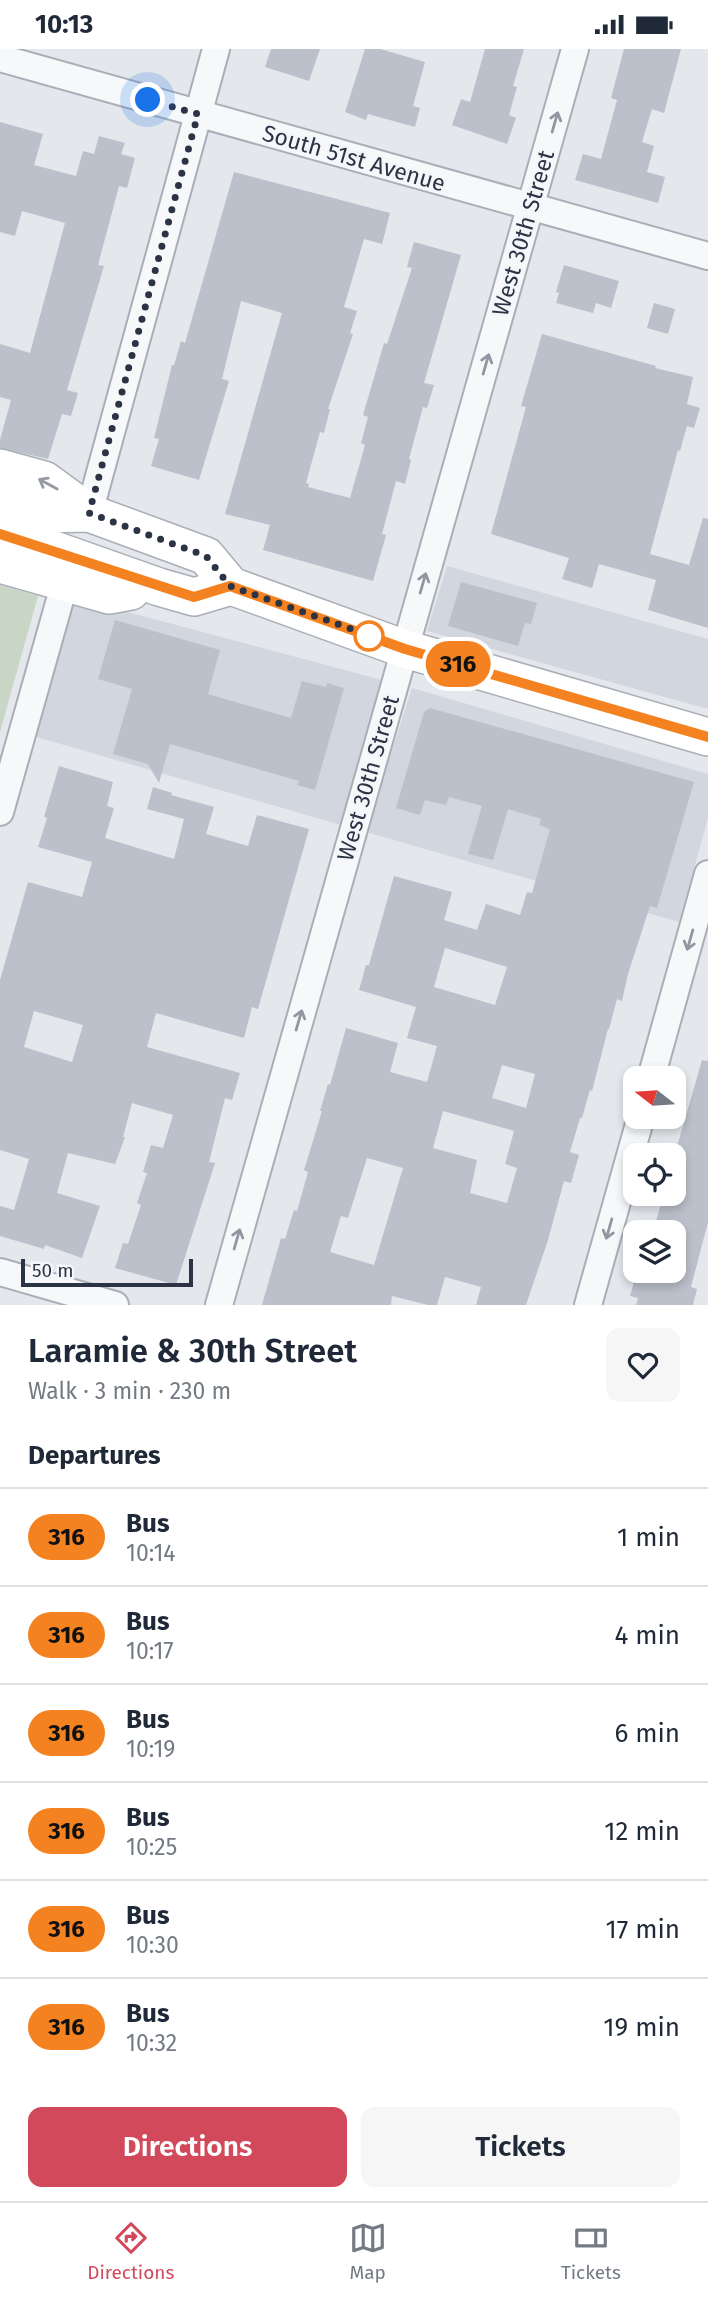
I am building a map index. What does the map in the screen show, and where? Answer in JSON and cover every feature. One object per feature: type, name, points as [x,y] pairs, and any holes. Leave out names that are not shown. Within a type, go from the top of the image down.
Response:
[{"type":"main road","points":[[0,468],[44,480],[89,513],[206,556],[230,586],[405,649],[708,737]]},
{"type":"main road","points":[[0,503],[41,515],[89,513]]},
{"type":"main road","points":[[0,534],[194,597],[230,586]]},
{"type":"main road","points":[[0,564],[109,595],[159,587]]},
{"type":"street","points":[[89,513],[216,49]]},
{"type":"street","name":"West 30th Street","points":[[219,1305],[575,49]]},
{"type":"street","name":"South 51st Avenue","points":[[0,58],[708,256]]},
{"type":"street","points":[[0,813],[65,582]]},
{"type":"street","points":[[654,1066],[708,874]]},
{"type":"street","points":[[588,1305],[637,1129]]},
{"type":"street","points":[[0,1272],[115,1305]]},
{"type":"shaded area","points":[[447,566],[708,639],[708,709],[427,631]]},
{"type":"shaded area","points":[[71,597],[382,680],[341,825],[33,736]]},
{"type":"shaded area","points":[[412,688],[708,774],[708,818],[679,922],[366,832]]},
{"type":"green space","points":[[0,585],[38,596],[0,732]]},
{"type":"building","points":[[271,49],[320,49],[309,81],[265,67]]},
{"type":"building","points":[[365,49],[380,49],[425,62],[413,106],[420,108],[415,127],[368,114],[366,120],[345,112]]},
{"type":"building","points":[[485,49],[524,49],[513,86],[517,87],[509,115],[516,118],[507,144],[452,125],[461,99],[470,102]]},
{"type":"building","points":[[624,49],[681,49],[664,113],[652,109],[642,142],[654,146],[647,172],[665,177],[658,203],[575,180],[583,154],[601,159],[617,100],[611,98]]},
{"type":"building","points":[[0,122],[43,134],[34,165],[76,176],[83,151],[94,154],[99,136],[125,143],[121,154],[135,158],[127,188],[119,186],[98,265],[104,266],[67,390],[78,393],[71,416],[62,414],[48,459],[0,448],[11,400],[0,397],[0,344],[30,353],[65,223],[22,211],[15,236],[0,232]]},
{"type":"building","points":[[234,172],[390,213],[382,244],[364,239],[344,307],[357,311],[350,333],[353,334],[328,409],[324,433],[320,432],[306,483],[309,484],[308,487],[350,498],[365,445],[361,443],[368,417],[363,415],[384,343],[387,344],[412,268],[407,267],[414,242],[461,255],[424,383],[434,385],[427,408],[423,407],[405,484],[396,481],[382,534],[386,535],[373,581],[263,550],[270,525],[225,514],[282,313],[241,301],[222,379],[229,381],[199,480],[151,466],[159,439],[154,438],[172,365],[181,341],[185,343]]},
{"type":"building","points":[[564,265],[619,281],[611,308],[596,303],[593,313],[556,303],[559,293],[556,292]]},
{"type":"building","points":[[654,303],[675,309],[668,334],[647,328]]},
{"type":"building","points":[[542,334],[693,377],[687,404],[700,408],[694,428],[687,426],[680,451],[678,450],[650,554],[689,565],[703,518],[708,519],[708,628],[648,610],[656,580],[599,564],[592,588],[562,579],[569,558],[491,534],[526,407],[521,406]]},
{"type":"building","points":[[461,582],[537,603],[531,624],[525,623],[518,646],[448,626]]},
{"type":"building","points":[[115,620],[220,650],[208,694],[291,718],[302,681],[326,687],[327,683],[344,688],[315,790],[297,785],[299,781],[170,744],[159,783],[148,764],[113,754],[132,689],[98,679]]},
{"type":"building","points":[[430,708],[694,782],[657,908],[650,906],[622,1001],[617,999],[592,1091],[590,1090],[570,1152],[579,1155],[571,1183],[564,1181],[526,1305],[476,1305],[481,1287],[445,1277],[437,1305],[392,1296],[391,1305],[262,1305],[281,1238],[285,1239],[294,1210],[297,1211],[308,1172],[304,1170],[346,1028],[398,1043],[390,1072],[427,1082],[437,1046],[407,1038],[416,1007],[359,990],[366,965],[369,965],[394,876],[452,892],[444,920],[477,930],[486,904],[520,915],[527,892],[532,893],[550,829],[539,825],[541,819],[508,809],[493,860],[468,854],[482,806],[449,797],[446,805],[425,800],[420,815],[396,808],[424,712]],"holes":[[[445,948],[507,967],[495,1005],[434,987]],[[502,1065],[535,1074],[526,1108],[492,1098]],[[443,1111],[514,1131],[505,1164],[517,1168],[507,1203],[470,1193],[477,1160],[433,1148]],[[367,1158],[403,1168],[374,1265],[330,1252],[341,1216],[348,1218]]]},
{"type":"building","points":[[59,766],[113,782],[107,806],[114,808],[105,838],[174,859],[184,819],[147,809],[153,787],[214,807],[206,834],[248,846],[257,815],[309,829],[258,1009],[252,1007],[244,1038],[156,1013],[147,1047],[240,1073],[232,1100],[225,1098],[209,1162],[215,1163],[176,1285],[115,1268],[123,1243],[128,1244],[141,1205],[137,1203],[147,1173],[143,1172],[151,1145],[163,1148],[173,1115],[132,1103],[125,1137],[115,1164],[68,1153],[57,1193],[100,1206],[82,1258],[45,1245],[44,1249],[0,1236],[0,1206],[14,1210],[29,1159],[0,1150],[0,980],[28,882],[82,897],[92,862],[38,847],[47,818],[44,817]],"holes":[[[34,1011],[83,1025],[72,1062],[24,1047]]]},
{"type":"building","points":[[702,1060],[708,1061],[708,1222],[691,1287],[697,1289],[693,1305],[636,1305],[638,1298],[630,1296],[634,1283],[686,1283],[686,1220],[656,1220],[660,1206],[686,1206],[686,1143],[678,1143],[682,1129],[686,1129],[686,1115]]},
{"type":"bus line","name":"316","points":[[0,534],[194,597],[230,586],[405,649],[708,737]]},
{"type":"route","points":[[148,100],[198,114],[89,513],[206,556],[230,586],[377,638],[369,636]]}]
